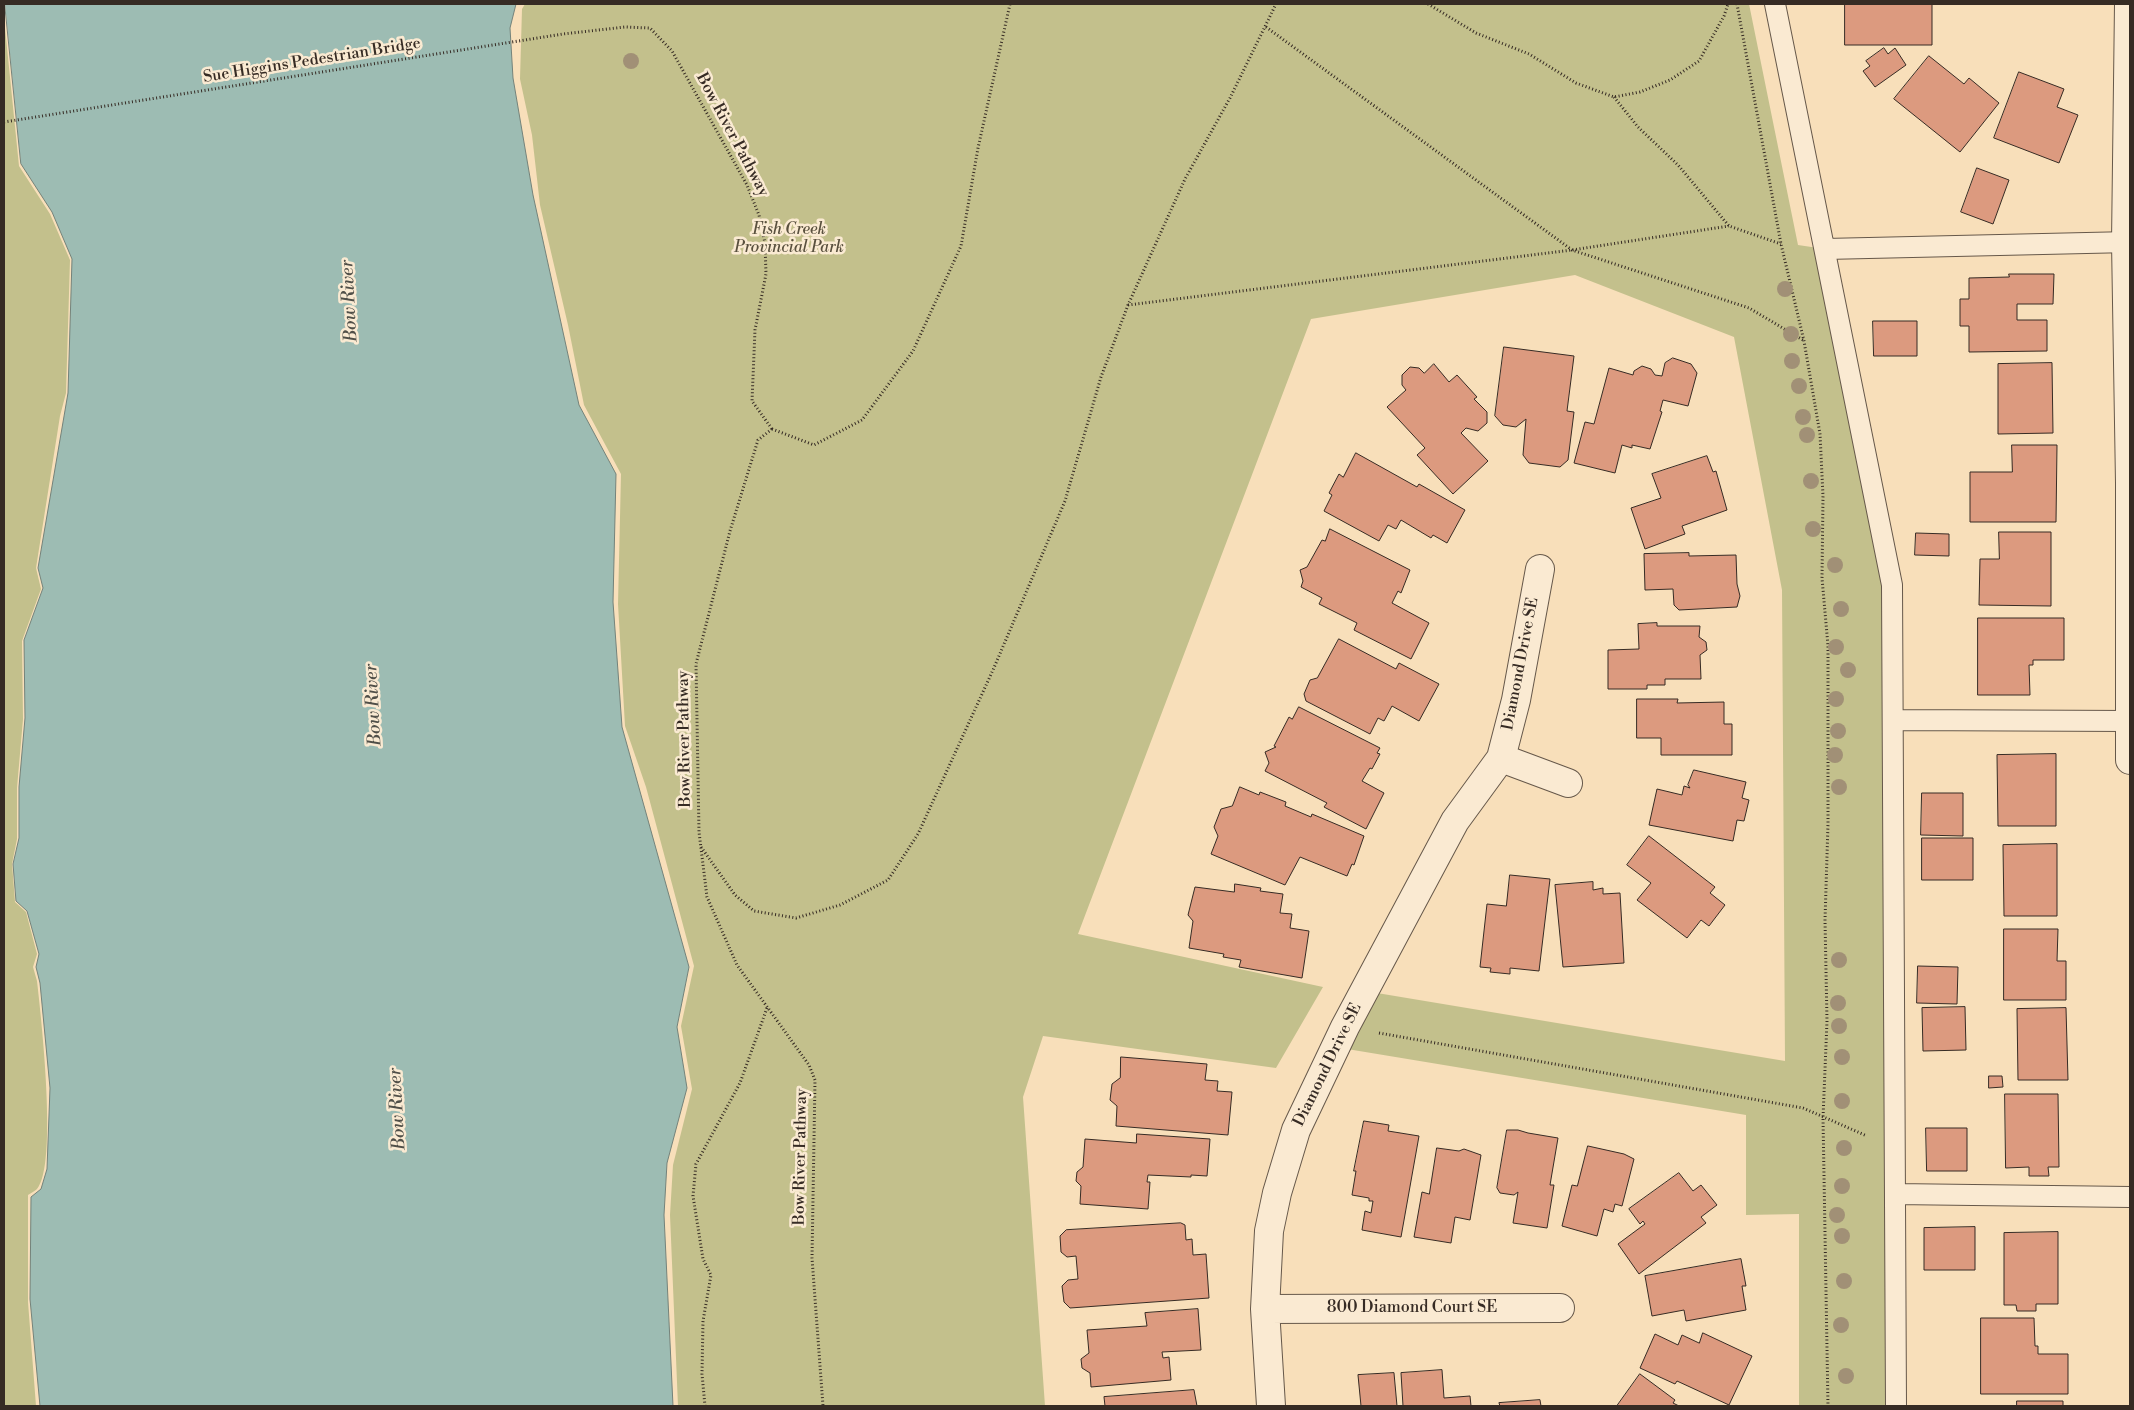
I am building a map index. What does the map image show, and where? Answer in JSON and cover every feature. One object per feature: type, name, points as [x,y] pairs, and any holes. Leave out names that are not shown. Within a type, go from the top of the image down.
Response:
[{"type":"street","points":[[2129,4],[2130,760]]},
{"type":"street","name":"Diamond Drive SE","points":[[1271,1406],[1265,1309],[1269,1232],[1277,1193],[1296,1130],[1345,1027],[1455,821],[1501,758],[1516,700],[1540,569]]},
{"type":"street","points":[[1501,758],[1568,783]]},
{"type":"street","name":"800 Diamond Court SE","points":[[1265,1309],[1560,1308]]},
{"type":"lane","points":[[1775,4],[1892,585],[1896,1406]]},
{"type":"lane","points":[[1825,249],[2128,242]]},
{"type":"lane","points":[[1893,720],[2130,720]]},
{"type":"lane","points":[[1895,1194],[2130,1197]]},
{"type":"path","points":[[772,429],[814,445],[862,420],[913,351],[961,246],[978,148],[1010,4]]},
{"type":"path","points":[[701,847],[735,895],[754,911],[796,918],[840,905],[888,880],[918,834],[993,670],[1065,501],[1101,376],[1128,305],[1185,179],[1230,98],[1276,4]]},
{"type":"path","points":[[1428,4],[1476,33],[1529,54],[1576,83],[1614,97],[1640,92],[1670,80],[1699,61],[1724,16],[1728,4]]},
{"type":"path","points":[[1737,4],[1781,244],[1804,340],[1820,434],[1822,578],[1828,646],[1828,824],[1825,920],[1828,1021],[1824,1118],[1828,1406]]},
{"type":"path","name":"Bow River Pathway","points":[[625,27],[650,28],[672,51],[747,185],[759,216],[765,243],[766,274],[755,330],[752,401],[772,429],[758,440],[730,532],[696,664],[696,752],[701,847],[707,898],[737,965],[809,1065],[816,1080],[812,1258],[823,1406]]},
{"type":"path","name":"Sue Higgins Pedestrian Bridge","points":[[4,122],[563,34],[625,27]]},
{"type":"path","points":[[1266,27],[1572,250],[1749,308],[1804,340]]},
{"type":"path","points":[[1614,97],[1638,127],[1678,165],[1730,226]]},
{"type":"path","points":[[1128,305],[1572,250],[1730,226],[1781,244]]},
{"type":"path","points":[[705,1406],[702,1374],[703,1322],[711,1275],[703,1260],[693,1196],[696,1164],[740,1083],[767,1007]]},
{"type":"path","points":[[1345,1027],[1802,1108],[1865,1136],[1895,1139]]},
{"type":"green space","name":"Fish Creek Provincial Park","points":[[525,4],[1749,4],[1798,245],[1825,249],[1892,585],[1896,1406],[1799,1406],[1799,1214],[1746,1215],[1746,1115],[1335,1047],[1365,991],[1785,1061],[1782,590],[1734,337],[1575,275],[1311,319],[1078,934],[1323,987],[1276,1068],[1043,1036],[1023,1097],[1045,1406],[678,1406],[670,1215],[673,1165],[692,1089],[681,1026],[694,966],[646,787],[625,726],[618,604],[621,474],[584,405],[568,325],[540,205],[532,135],[520,79],[522,9]]},
{"type":"green space","points":[[4,18],[19,166],[50,214],[70,260],[66,393],[60,416],[36,568],[41,589],[22,641],[23,719],[17,788],[17,839],[12,864],[15,902],[26,912],[37,954],[33,967],[39,999],[46,1089],[46,1151],[43,1175],[37,1189],[28,1195],[28,1302],[36,1406],[4,1406]]},
{"type":"water","name":"Bow River","points":[[5,4],[516,4],[510,28],[513,78],[533,195],[579,405],[616,474],[613,602],[622,727],[689,967],[677,1027],[687,1088],[667,1163],[664,1215],[673,1406],[40,1406],[30,1299],[31,1197],[41,1189],[47,1169],[50,1088],[40,983],[36,967],[39,954],[27,911],[16,901],[13,864],[19,838],[19,787],[25,718],[24,640],[43,588],[38,568],[68,393],[72,259],[52,212],[21,164]]},
{"type":"building","points":[[1845,4],[1932,4],[1932,45],[1845,45]]},
{"type":"building","points":[[1884,48],[1888,54],[1895,48],[1906,65],[1875,87],[1863,71],[1870,66],[1866,61]]},
{"type":"building","points":[[1929,56],[1964,84],[1969,78],[1999,103],[1960,152],[1894,99]]},
{"type":"building","points":[[2019,72],[2064,89],[2057,107],[2078,115],[2059,163],[1994,138]]},
{"type":"building","points":[[1977,168],[2009,180],[1993,224],[1961,212]]},
{"type":"building","points":[[2009,274],[2054,274],[2053,304],[2017,304],[2017,320],[2047,320],[2047,351],[1969,352],[1969,326],[1960,326],[1960,299],[1969,299],[1969,278],[2009,277]]},
{"type":"building","points":[[1873,321],[1917,321],[1917,356],[1874,356]]},
{"type":"building","points":[[1504,347],[1574,356],[1567,411],[1574,412],[1568,460],[1560,467],[1529,463],[1523,455],[1526,419],[1516,427],[1503,425],[1495,416]]},
{"type":"building","points":[[1673,358],[1691,364],[1697,373],[1688,406],[1663,400],[1660,411],[1662,412],[1650,449],[1632,445],[1632,448],[1622,445],[1615,473],[1574,463],[1585,422],[1594,424],[1609,368],[1633,375],[1634,371],[1642,366],[1651,369],[1655,375],[1662,376],[1665,363]]},
{"type":"building","points":[[2052,363],[2053,433],[1998,434],[1998,364]]},
{"type":"building","points":[[1434,364],[1449,382],[1457,375],[1477,397],[1474,399],[1487,412],[1487,423],[1478,431],[1466,428],[1461,433],[1488,461],[1453,494],[1417,455],[1425,448],[1387,407],[1406,390],[1402,385],[1402,375],[1410,367],[1419,368],[1424,373]]},
{"type":"building","points":[[2012,445],[2057,445],[2056,522],[1970,522],[1970,472],[2012,472]]},
{"type":"building","points":[[1356,453],[1417,487],[1419,484],[1465,510],[1447,543],[1433,535],[1431,538],[1401,520],[1396,529],[1388,525],[1379,541],[1324,511],[1332,495],[1329,493],[1339,474],[1343,477]]},
{"type":"building","points":[[1707,456],[1713,472],[1716,471],[1727,510],[1682,526],[1685,534],[1645,549],[1631,508],[1661,498],[1652,474]]},
{"type":"building","points":[[1330,529],[1410,570],[1401,593],[1398,591],[1392,603],[1429,623],[1411,659],[1354,630],[1357,623],[1319,604],[1322,598],[1301,587],[1303,581],[1300,570],[1307,567],[1322,540],[1325,541]]},
{"type":"building","points":[[1999,532],[2051,532],[2051,606],[1979,605],[1980,559],[1999,559]]},
{"type":"building","points":[[1916,533],[1949,534],[1949,556],[1915,555]]},
{"type":"building","points":[[1689,553],[1689,556],[1736,555],[1737,584],[1740,596],[1737,607],[1679,610],[1674,605],[1673,589],[1645,590],[1644,554]]},
{"type":"building","points":[[1978,618],[2064,618],[2064,660],[2033,660],[2033,665],[2029,665],[2030,695],[1978,695]]},
{"type":"building","points":[[1657,623],[1657,626],[1700,626],[1699,637],[1706,642],[1707,650],[1700,655],[1701,679],[1665,679],[1665,685],[1647,685],[1647,689],[1608,689],[1608,650],[1639,649],[1638,624]]},
{"type":"building","points":[[1339,639],[1396,669],[1399,663],[1439,684],[1419,721],[1392,706],[1384,721],[1378,718],[1370,734],[1306,701],[1304,694],[1310,680],[1317,678]]},
{"type":"building","points":[[1637,699],[1678,699],[1677,703],[1724,702],[1724,724],[1732,724],[1732,755],[1661,755],[1661,738],[1637,738]]},
{"type":"building","points":[[1299,707],[1380,748],[1377,753],[1380,754],[1372,769],[1370,768],[1362,781],[1384,793],[1366,829],[1324,807],[1327,803],[1265,771],[1269,763],[1265,752],[1276,747],[1274,746],[1289,717],[1292,719]]},
{"type":"building","points":[[2056,754],[2056,826],[1998,826],[1997,755]]},
{"type":"building","points":[[1694,770],[1746,782],[1742,798],[1749,800],[1744,821],[1737,820],[1733,841],[1649,825],[1657,789],[1682,795],[1684,786],[1690,788],[1688,785]]},
{"type":"building","points":[[1240,787],[1259,795],[1260,792],[1286,802],[1285,806],[1311,817],[1312,814],[1364,836],[1354,865],[1352,864],[1347,876],[1300,857],[1285,885],[1211,854],[1218,836],[1214,827],[1221,809],[1232,806]]},
{"type":"building","points":[[1922,793],[1963,793],[1963,836],[1921,835]]},
{"type":"building","points":[[1649,836],[1715,887],[1710,893],[1725,905],[1709,926],[1701,920],[1687,938],[1637,900],[1651,883],[1627,865]]},
{"type":"building","points":[[1922,838],[1973,838],[1973,880],[1922,880]]},
{"type":"building","points":[[2057,844],[2057,916],[2004,916],[2003,845]]},
{"type":"building","points":[[1510,875],[1550,879],[1539,971],[1510,968],[1510,974],[1490,972],[1491,968],[1480,967],[1487,904],[1506,906]]},
{"type":"building","points":[[1593,882],[1593,890],[1603,888],[1603,894],[1620,893],[1624,963],[1563,967],[1555,885]]},
{"type":"building","points":[[1235,884],[1261,888],[1260,891],[1283,894],[1280,913],[1292,914],[1290,928],[1309,931],[1302,978],[1239,967],[1241,960],[1223,957],[1224,954],[1189,948],[1193,921],[1188,915],[1195,887],[1234,892]]},
{"type":"building","points":[[2004,929],[2058,929],[2057,961],[2066,961],[2066,1000],[2004,1000]]},
{"type":"building","points":[[1918,966],[1958,967],[1957,1004],[1917,1003]]},
{"type":"building","points":[[1965,1007],[1966,1050],[1923,1051],[1922,1008]]},
{"type":"building","points":[[2066,1008],[2068,1080],[2018,1080],[2017,1009]]},
{"type":"building","points":[[1121,1057],[1207,1064],[1205,1080],[1218,1081],[1217,1091],[1232,1092],[1228,1135],[1116,1126],[1117,1106],[1110,1100],[1112,1084],[1120,1078]]},
{"type":"building","points":[[1989,1076],[2002,1076],[2003,1087],[1989,1088]]},
{"type":"building","points":[[2005,1094],[2058,1094],[2059,1167],[2048,1167],[2049,1176],[2029,1176],[2029,1167],[2006,1168]]},
{"type":"building","points":[[1364,1121],[1389,1125],[1388,1131],[1419,1136],[1401,1237],[1362,1230],[1365,1211],[1371,1213],[1373,1201],[1369,1201],[1369,1198],[1352,1195],[1356,1171],[1354,1171]]},
{"type":"building","points":[[1926,1128],[1967,1128],[1967,1171],[1927,1171]]},
{"type":"building","points":[[1507,1130],[1518,1130],[1558,1138],[1550,1185],[1554,1185],[1547,1228],[1513,1223],[1518,1192],[1514,1195],[1500,1193],[1497,1188]]},
{"type":"building","points":[[1137,1134],[1210,1139],[1207,1176],[1148,1175],[1147,1182],[1150,1182],[1148,1209],[1080,1204],[1081,1186],[1076,1181],[1077,1172],[1083,1167],[1085,1139],[1136,1143]]},
{"type":"building","points":[[1588,1146],[1624,1154],[1634,1159],[1622,1206],[1615,1204],[1613,1212],[1604,1209],[1597,1236],[1562,1226],[1572,1185],[1577,1186]]},
{"type":"building","points":[[1437,1148],[1459,1151],[1464,1149],[1481,1155],[1470,1220],[1455,1217],[1451,1243],[1414,1237],[1422,1192],[1429,1194]]},
{"type":"building","points":[[1679,1173],[1693,1191],[1701,1185],[1717,1205],[1701,1217],[1706,1223],[1639,1274],[1618,1244],[1645,1224],[1643,1221],[1640,1224],[1629,1209]]},
{"type":"building","points":[[1181,1223],[1185,1225],[1186,1240],[1192,1239],[1193,1255],[1206,1254],[1209,1298],[1070,1308],[1064,1302],[1062,1286],[1068,1280],[1078,1279],[1076,1256],[1067,1257],[1061,1252],[1060,1236],[1066,1230]]},
{"type":"building","points":[[1975,1227],[1975,1270],[1924,1270],[1924,1228]]},
{"type":"building","points":[[2058,1232],[2058,1304],[2036,1304],[2036,1311],[2017,1311],[2016,1305],[2004,1305],[2004,1233]]},
{"type":"building","points":[[1741,1259],[1746,1286],[1742,1286],[1746,1310],[1686,1321],[1684,1310],[1652,1316],[1645,1276]]},
{"type":"building","points":[[1198,1309],[1201,1350],[1162,1352],[1163,1358],[1169,1357],[1171,1380],[1091,1387],[1090,1373],[1082,1368],[1081,1359],[1089,1353],[1087,1330],[1147,1326],[1145,1313]]},
{"type":"building","points":[[1981,1318],[2034,1318],[2035,1346],[2038,1346],[2038,1354],[2068,1354],[2068,1394],[1981,1394]]},
{"type":"building","points":[[1703,1333],[1752,1356],[1729,1405],[1677,1381],[1675,1384],[1640,1368],[1655,1334],[1678,1345],[1682,1335],[1699,1343]]},
{"type":"building","points":[[1442,1370],[1444,1398],[1470,1396],[1471,1406],[1403,1406],[1401,1373]]},
{"type":"building","points":[[1394,1373],[1397,1406],[1361,1406],[1358,1375]]},
{"type":"building","points":[[1640,1374],[1675,1400],[1673,1403],[1679,1406],[1617,1406]]},
{"type":"building","points":[[1194,1390],[1197,1406],[1105,1406],[1104,1397]]},
{"type":"building","points":[[1540,1400],[1541,1406],[1500,1406],[1499,1403]]},
{"type":"building","points":[[2017,1401],[2063,1401],[2063,1406],[2017,1406]]}]
